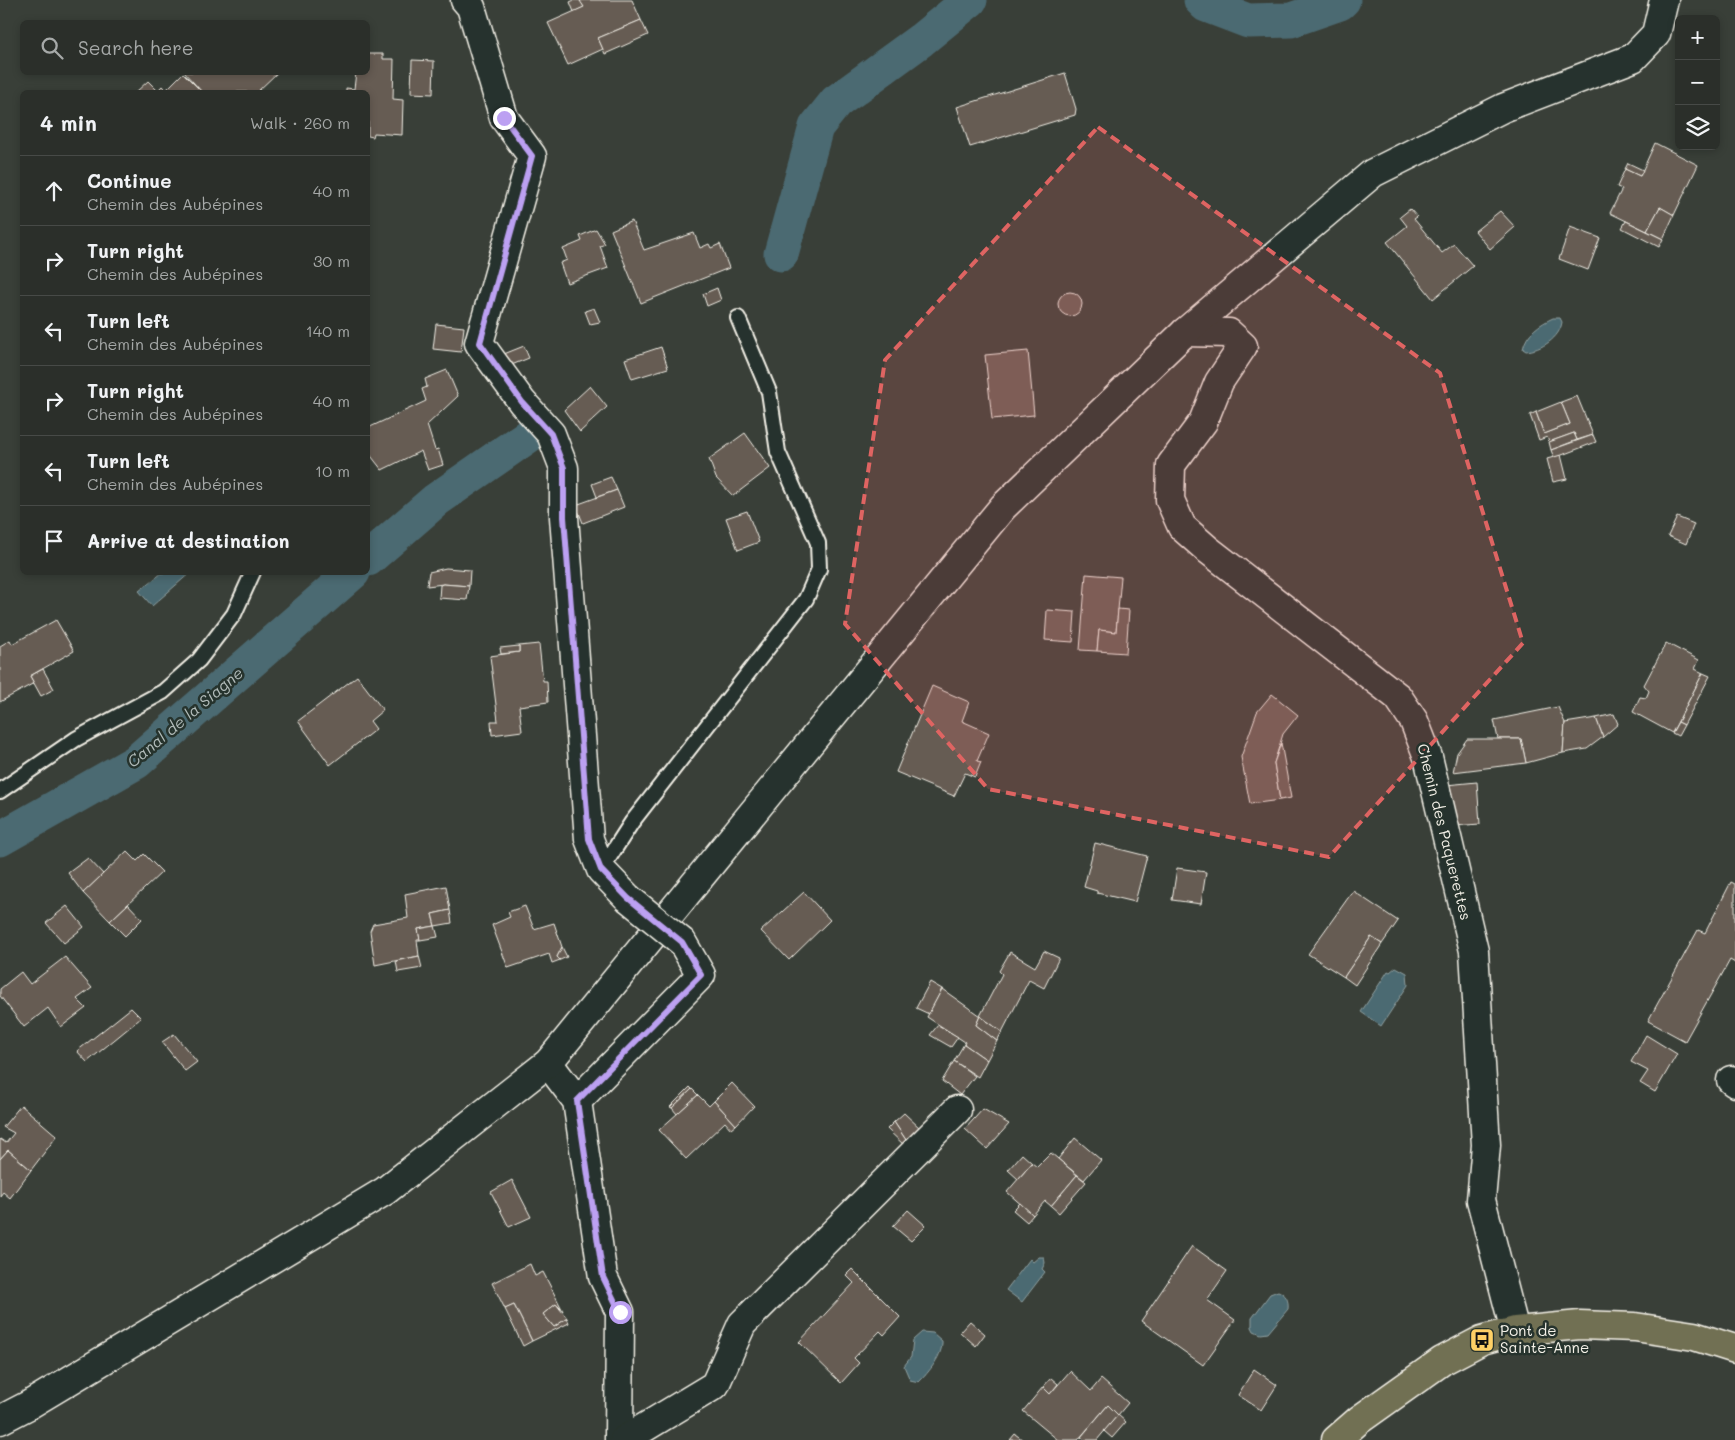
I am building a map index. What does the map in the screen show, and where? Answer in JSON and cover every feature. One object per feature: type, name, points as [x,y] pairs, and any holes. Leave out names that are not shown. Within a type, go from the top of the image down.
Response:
[{"type":"main road","points":[[1336,1440],[1360,1420],[1442,1361],[1482,1340],[1515,1331],[1580,1325],[1635,1327],[1694,1336],[1735,1349]]},
{"type":"street","points":[[465,0],[471,7],[504,118],[532,156],[480,343],[522,402],[551,434],[564,468],[564,517],[589,839],[601,870],[628,898],[682,942],[701,975],[577,1101]]},
{"type":"street","points":[[0,1420],[27,1406],[385,1191],[548,1063],[1003,507],[1185,332],[1373,173],[1503,108],[1633,58],[1656,34],[1664,0]]},
{"type":"street","name":"Chemin des Paquerettes","points":[[1185,332],[1229,333],[1244,346],[1219,382],[1203,422],[1171,465],[1170,500],[1182,527],[1214,555],[1398,697],[1414,721],[1428,757],[1474,951],[1486,1145],[1481,1200],[1515,1331]]},
{"type":"street","points":[[548,1063],[577,1101],[603,1277],[620,1312],[619,1440]]},
{"type":"street","points":[[624,1440],[715,1385],[742,1324],[957,1110]]},
{"type":"lane","points":[[601,870],[632,822],[806,598],[818,569],[818,543],[778,452],[769,392],[738,318]]},
{"type":"lane","points":[[0,791],[76,739],[163,692],[199,660],[234,614],[252,575]]},
{"type":"highlighted area","points":[[1098,127],[1440,373],[1523,643],[1329,857],[988,789],[845,624],[885,360]]},
{"type":"water","points":[[1553,318],[1560,318],[1562,322],[1554,338],[1538,348],[1526,351],[1523,349],[1530,334],[1543,323]]},
{"type":"water","points":[[159,575],[188,575],[152,606],[139,591]]},
{"type":"water","points":[[1396,967],[1407,973],[1408,985],[1381,1026],[1361,1012],[1388,971],[1390,972]]},
{"type":"water","points":[[1039,1257],[1044,1257],[1045,1263],[1042,1269],[1045,1272],[1022,1302],[1006,1290],[1030,1259],[1033,1262]]},
{"type":"water","points":[[1278,1291],[1286,1298],[1288,1309],[1268,1333],[1261,1334],[1254,1331],[1252,1318],[1270,1294]]},
{"type":"water","points":[[922,1332],[933,1333],[942,1341],[942,1346],[935,1363],[919,1382],[910,1380],[904,1366],[911,1357],[913,1340]]},
{"type":"building","points":[[580,0],[584,7],[574,12],[570,2]]},
{"type":"building","points":[[632,0],[641,20],[598,38],[603,49],[568,65],[548,23],[584,7],[580,1]]},
{"type":"building","points":[[641,20],[648,35],[605,54],[598,38]]},
{"type":"building","points":[[370,54],[383,54],[383,59],[394,59],[393,99],[403,100],[402,135],[374,133],[373,137],[370,136],[370,90],[346,90],[346,88],[354,89],[356,75],[370,75]]},
{"type":"building","points":[[412,60],[434,61],[433,94],[411,93]]},
{"type":"building","points":[[1065,73],[1076,109],[1075,115],[970,147],[957,107]]},
{"type":"building","points":[[181,75],[185,75],[200,90],[166,90]]},
{"type":"building","points":[[187,75],[275,75],[259,90],[200,90]]},
{"type":"building","points":[[148,81],[157,90],[138,90]]},
{"type":"building","points":[[162,86],[166,90],[158,90]]},
{"type":"building","points":[[1655,143],[1698,165],[1674,215],[1660,207],[1647,231],[1610,213],[1622,189],[1617,187],[1625,169],[1640,176]]},
{"type":"building","points":[[1628,163],[1643,170],[1640,176],[1625,169]]},
{"type":"building","points":[[1660,207],[1674,215],[1663,239],[1647,231]]},
{"type":"building","points":[[1410,209],[1417,217],[1414,219],[1442,253],[1454,244],[1473,266],[1433,299],[1387,242],[1407,226],[1400,217]]},
{"type":"building","points":[[1500,211],[1515,227],[1490,249],[1475,231]]},
{"type":"building","points":[[632,221],[644,250],[694,233],[700,248],[709,244],[711,248],[720,244],[729,268],[641,303],[611,230]]},
{"type":"building","points":[[1626,221],[1663,239],[1659,247],[1622,228]]},
{"type":"building","points":[[1570,227],[1600,238],[1588,270],[1559,259]]},
{"type":"building","points":[[596,229],[605,244],[600,246],[608,268],[567,283],[560,263],[567,260],[563,249],[582,241],[580,236]]},
{"type":"building","points":[[717,288],[721,300],[707,306],[703,294]]},
{"type":"building","points":[[1070,292],[1079,295],[1082,304],[1079,313],[1070,316],[1061,313],[1058,304],[1061,295]]},
{"type":"building","points":[[594,308],[600,322],[590,324],[585,311]]},
{"type":"building","points":[[436,324],[464,327],[461,352],[433,349]]},
{"type":"building","points":[[524,346],[529,358],[509,366],[504,354]]},
{"type":"building","points":[[661,347],[668,368],[632,379],[625,359]]},
{"type":"building","points":[[1028,351],[1034,415],[992,419],[985,355]]},
{"type":"building","points":[[447,370],[458,396],[427,425],[435,450],[438,449],[443,465],[428,470],[421,451],[382,470],[370,455],[370,427],[426,401],[422,389],[427,387],[425,379]]},
{"type":"building","points":[[590,386],[607,407],[580,432],[564,410]]},
{"type":"building","points":[[1577,396],[1593,435],[1577,440],[1574,433],[1549,442],[1547,437],[1539,440],[1530,415],[1536,412],[1544,434],[1570,424],[1561,402]]},
{"type":"building","points":[[1561,402],[1570,424],[1544,434],[1536,412]]},
{"type":"building","points":[[745,433],[770,468],[733,496],[716,478],[709,459]]},
{"type":"building","points":[[1574,433],[1577,440],[1551,450],[1549,442]]},
{"type":"building","points":[[1593,435],[1596,442],[1554,458],[1551,450]]},
{"type":"building","points":[[1561,455],[1567,479],[1553,482],[1547,459]]},
{"type":"building","points":[[611,477],[617,490],[597,497],[592,484]]},
{"type":"building","points":[[617,490],[624,507],[583,523],[576,505]]},
{"type":"building","points":[[747,511],[759,542],[738,550],[726,518]]},
{"type":"building","points":[[1677,517],[1694,524],[1686,544],[1668,536]]},
{"type":"building","points":[[446,568],[470,570],[469,586],[443,584],[427,586],[429,572]]},
{"type":"building","points":[[1086,574],[1121,577],[1116,632],[1099,630],[1097,651],[1080,650]]},
{"type":"building","points":[[440,585],[469,586],[467,600],[439,598]]},
{"type":"building","points":[[1118,609],[1129,610],[1126,653],[1097,651],[1099,630],[1116,632]]},
{"type":"building","points":[[1047,610],[1075,612],[1073,642],[1045,640]]},
{"type":"building","points":[[56,620],[74,651],[30,676],[34,683],[0,702],[0,646],[10,640],[12,644]]},
{"type":"building","points":[[1666,643],[1699,660],[1695,669],[1703,673],[1672,733],[1633,712],[1640,697],[1646,698],[1649,691],[1644,685]]},
{"type":"building","points":[[539,644],[543,681],[547,681],[548,702],[519,706],[522,731],[492,735],[491,721],[498,721],[490,656],[519,652],[519,646]]},
{"type":"building","points":[[519,646],[519,652],[501,654],[500,648]]},
{"type":"building","points":[[43,669],[54,689],[41,696],[30,676]]},
{"type":"building","points":[[1703,673],[1710,676],[1684,725],[1678,722]]},
{"type":"building","points":[[357,676],[383,710],[370,721],[376,729],[330,765],[298,721]]},
{"type":"building","points":[[932,686],[969,702],[962,721],[989,733],[977,761],[981,762],[975,777],[965,773],[954,796],[896,772]]},
{"type":"building","points":[[1272,694],[1298,715],[1283,734],[1274,763],[1280,800],[1250,804],[1241,757],[1257,712]]},
{"type":"building","points":[[1558,707],[1565,723],[1563,753],[1526,763],[1521,739],[1498,739],[1494,720]]},
{"type":"building","points":[[1614,714],[1618,724],[1603,737],[1596,718]]},
{"type":"building","points":[[1596,718],[1603,737],[1587,749],[1563,753],[1565,723]]},
{"type":"building","points":[[1678,722],[1684,725],[1678,736],[1672,733]]},
{"type":"building","points":[[1467,739],[1521,739],[1526,763],[1453,772],[1457,753]]},
{"type":"building","points":[[1281,743],[1291,798],[1280,800],[1274,763]]},
{"type":"building","points":[[1477,782],[1480,824],[1453,826],[1446,785]]},
{"type":"building","points":[[1095,843],[1147,856],[1135,902],[1097,893],[1097,891],[1084,887]]},
{"type":"building","points":[[127,851],[137,861],[144,854],[162,872],[110,921],[83,893]]},
{"type":"building","points":[[88,858],[103,874],[83,893],[68,873]]},
{"type":"building","points":[[1177,868],[1206,872],[1201,904],[1172,900]]},
{"type":"building","points":[[1731,882],[1735,884],[1735,963],[1730,960],[1685,1041],[1648,1021],[1698,930],[1705,933]]},
{"type":"building","points":[[446,886],[450,910],[432,914],[435,926],[418,929],[420,940],[417,940],[419,956],[375,965],[370,931],[373,924],[408,918],[405,894]]},
{"type":"building","points":[[1353,891],[1398,921],[1382,944],[1371,937],[1344,977],[1308,954]]},
{"type":"building","points":[[804,892],[830,920],[789,960],[761,931]]},
{"type":"building","points":[[128,904],[142,919],[125,936],[110,921]]},
{"type":"building","points":[[67,906],[84,927],[64,943],[46,923]]},
{"type":"building","points":[[525,906],[534,929],[554,923],[562,947],[557,957],[560,960],[552,963],[549,954],[508,968],[492,925],[510,917],[508,912]]},
{"type":"building","points":[[450,910],[452,923],[435,926],[432,914]]},
{"type":"building","points":[[435,926],[438,937],[420,940],[418,929]]},
{"type":"building","points":[[1371,937],[1382,944],[1355,985],[1344,977]]},
{"type":"building","points":[[562,947],[567,957],[560,960],[557,957]]},
{"type":"building","points":[[1044,951],[1059,958],[1044,988],[1029,980],[1002,1032],[980,1016],[1002,974],[999,971],[1010,952],[1035,967]]},
{"type":"building","points":[[419,956],[422,968],[398,972],[396,961]]},
{"type":"building","points":[[65,957],[92,988],[77,999],[86,1008],[61,1027],[48,1008],[24,1027],[0,996],[0,989],[21,972],[30,984]]},
{"type":"building","points":[[930,982],[942,989],[929,1014],[916,1008]]},
{"type":"building","points":[[942,989],[980,1016],[976,1025],[997,1041],[987,1060],[964,1044],[965,1042],[927,1017]]},
{"type":"building","points":[[131,1008],[141,1018],[87,1062],[77,1051]]},
{"type":"building","points":[[980,1016],[1002,1032],[997,1041],[976,1025]]},
{"type":"building","points":[[938,1025],[958,1037],[951,1047],[930,1035]]},
{"type":"building","points":[[174,1034],[197,1062],[185,1071],[162,1042]]},
{"type":"building","points":[[1646,1035],[1677,1054],[1655,1092],[1640,1083],[1648,1071],[1631,1062]]},
{"type":"building","points":[[964,1044],[987,1060],[978,1077],[954,1061]]},
{"type":"building","points":[[954,1061],[975,1076],[960,1095],[942,1081]]},
{"type":"building","points":[[732,1083],[754,1106],[736,1125],[714,1101]]},
{"type":"building","points":[[690,1087],[692,1089],[672,1108],[670,1107]]},
{"type":"building","points":[[692,1089],[698,1095],[677,1114],[672,1108]]},
{"type":"building","points":[[698,1095],[709,1106],[714,1101],[736,1125],[731,1129],[725,1122],[686,1159],[659,1130]]},
{"type":"building","points":[[21,1105],[57,1136],[31,1170],[8,1150],[0,1159],[0,1139],[6,1143],[14,1133],[3,1127]]},
{"type":"building","points":[[983,1109],[1009,1124],[987,1149],[965,1129]]},
{"type":"building","points":[[904,1113],[921,1129],[908,1143],[894,1122]]},
{"type":"building","points":[[894,1122],[908,1143],[905,1146],[887,1129]]},
{"type":"building","points":[[1075,1138],[1101,1160],[1084,1180],[1058,1159]]},
{"type":"building","points":[[8,1150],[31,1170],[10,1198],[3,1192],[0,1196],[0,1159]]},
{"type":"building","points":[[1051,1153],[1077,1175],[1051,1206],[1045,1201],[1033,1215],[1007,1192],[1032,1163],[1037,1167]]},
{"type":"building","points":[[1022,1154],[1032,1163],[1018,1179],[1008,1170]]},
{"type":"building","points":[[1077,1175],[1086,1182],[1059,1213],[1051,1206]]},
{"type":"building","points":[[512,1180],[531,1217],[509,1227],[491,1192]]},
{"type":"building","points":[[1020,1203],[1033,1215],[1027,1222],[1013,1210]]},
{"type":"building","points":[[908,1210],[926,1226],[911,1241],[893,1226]]},
{"type":"building","points":[[1192,1246],[1227,1271],[1207,1300],[1235,1320],[1203,1365],[1141,1321]]},
{"type":"building","points":[[530,1264],[535,1276],[543,1272],[563,1311],[556,1304],[543,1314],[554,1327],[567,1318],[569,1323],[532,1341],[514,1305],[505,1309],[492,1283]]},
{"type":"building","points":[[852,1269],[900,1317],[884,1335],[880,1331],[854,1358],[859,1363],[841,1383],[799,1342],[854,1283],[846,1275]]},
{"type":"building","points":[[556,1304],[567,1318],[554,1327],[543,1314]]},
{"type":"building","points":[[514,1305],[532,1341],[523,1346],[505,1309]]},
{"type":"building","points":[[970,1321],[985,1334],[976,1346],[960,1332]]},
{"type":"building","points":[[1254,1369],[1277,1385],[1261,1410],[1238,1395]]},
{"type":"building","points":[[1070,1371],[1091,1391],[1101,1379],[1128,1403],[1118,1415],[1108,1405],[1078,1440],[1058,1440],[1023,1411],[1043,1387],[1050,1394]]},
{"type":"building","points":[[1051,1378],[1058,1384],[1050,1394],[1043,1387]]},
{"type":"building","points":[[1108,1405],[1118,1415],[1097,1440],[1085,1440],[1081,1437]]},
{"type":"building","points":[[1118,1415],[1126,1422],[1112,1438],[1104,1431]]},
{"type":"building","points":[[1015,1434],[1023,1440],[1010,1440]]},
{"type":"waterway","name":"Canal de la Siagne","points":[[781,254],[816,127],[836,102],[921,40],[970,0]]},
{"type":"waterway","name":"Canal de la Siagne","points":[[1201,0],[1206,5],[1248,21],[1291,20],[1340,3],[1343,0]]},
{"type":"waterway","name":"Canal de la Siagne","points":[[370,557],[436,500],[531,434]]},
{"type":"waterway","name":"Canal de la Siagne","points":[[0,839],[136,762],[350,575]]},
{"type":"place","name":"Pont de Sainte-Anne","points":[[1482,1340]]},
{"type":"route","points":[[504,118],[532,156],[480,343],[522,402],[551,434],[564,468],[564,517],[589,839],[601,870],[628,898],[682,942],[701,975],[577,1101],[603,1277],[620,1312]]}]
